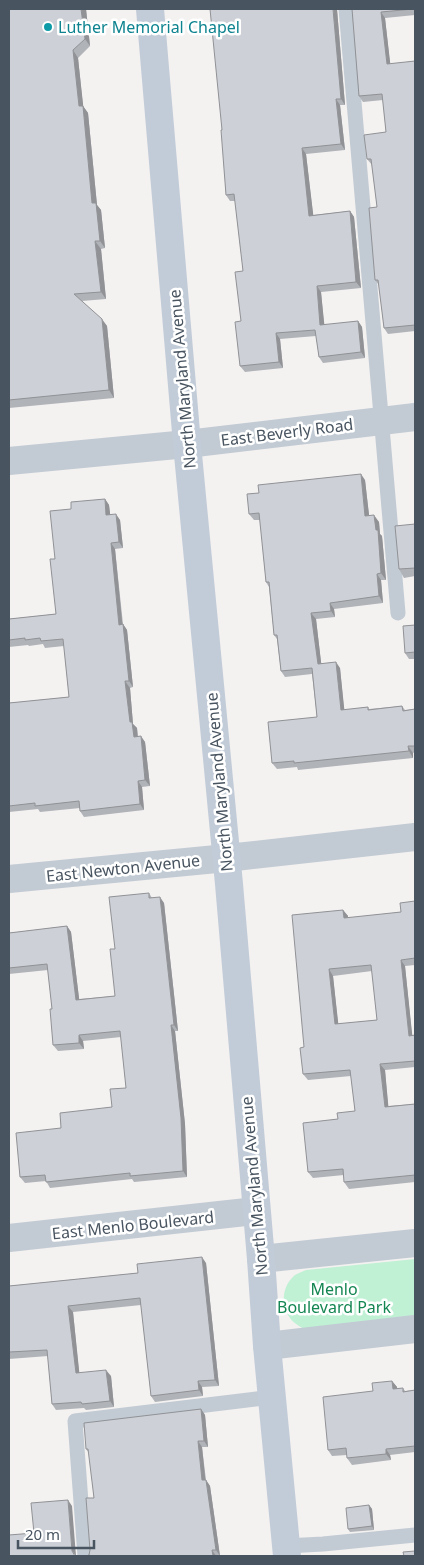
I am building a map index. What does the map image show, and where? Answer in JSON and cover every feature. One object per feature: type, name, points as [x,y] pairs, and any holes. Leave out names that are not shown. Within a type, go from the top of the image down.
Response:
[{"type":"street","name":"North Maryland Avenue","points":[[150,9],[286,1551]]},
{"type":"street","name":"East Beverly Road","points":[[9,462],[187,444],[415,417]]},
{"type":"street","name":"East Newton Avenue","points":[[9,879],[415,837]]},
{"type":"street","name":"East Menlo Boulevard","points":[[9,1238],[256,1211]]},
{"type":"street","points":[[261,1259],[415,1243]]},
{"type":"street","points":[[267,1346],[415,1329]]},
{"type":"lane","points":[[346,9],[383,421],[398,613]]},
{"type":"lane","points":[[85,1556],[74,1422],[272,1397]]},
{"type":"lane","points":[[286,1551],[323,1544],[415,1535]]},
{"type":"green space","name":"Menlo Boulevard Park","points":[[415,1259],[415,1320],[314,1331],[302,1328],[293,1322],[285,1309],[284,1295],[286,1287],[295,1275],[306,1270]]},
{"type":"building","points":[[9,9],[81,9],[85,39],[73,50],[79,106],[83,106],[92,203],[96,203],[100,241],[95,241],[101,292],[74,294],[102,319],[109,390],[9,400]]},
{"type":"building","points":[[210,9],[333,9],[341,99],[336,99],[341,144],[302,148],[309,216],[350,211],[356,282],[317,286],[320,325],[358,321],[361,352],[319,357],[315,330],[276,333],[279,362],[240,366],[235,322],[241,321],[235,272],[243,271],[234,194],[226,195],[222,130]]},
{"type":"building","points":[[352,9],[413,9],[381,12],[387,64],[415,61],[415,325],[384,328],[378,280],[375,280],[369,208],[377,207],[371,159],[367,159],[364,135],[386,132],[382,94],[359,96]]},
{"type":"building","points":[[361,474],[365,516],[374,515],[376,530],[378,530],[381,573],[377,574],[379,596],[330,603],[331,611],[311,613],[318,664],[336,662],[341,710],[368,707],[368,710],[402,706],[403,711],[415,709],[415,746],[408,746],[409,751],[294,763],[294,761],[272,763],[268,722],[317,717],[312,668],[281,671],[277,635],[274,635],[269,582],[266,582],[259,513],[249,514],[247,494],[259,493],[258,485]]},
{"type":"building","points":[[105,499],[106,515],[116,514],[119,542],[111,543],[119,625],[123,624],[129,681],[125,681],[130,722],[132,722],[134,737],[141,736],[145,780],[138,781],[140,804],[80,811],[79,801],[35,806],[35,803],[9,806],[9,703],[69,697],[63,639],[41,641],[40,638],[25,640],[25,638],[9,640],[9,619],[56,614],[50,559],[55,559],[50,511],[71,509],[71,502]]},
{"type":"building","points":[[415,524],[415,568],[399,569],[395,526]]},
{"type":"building","points":[[415,625],[415,652],[405,653],[403,626]]},
{"type":"building","points":[[149,893],[149,898],[160,897],[174,1025],[171,1025],[181,1118],[183,1171],[130,1176],[130,1173],[46,1182],[45,1175],[20,1177],[16,1133],[61,1128],[60,1113],[112,1107],[110,1089],[126,1088],[120,1031],[79,1035],[79,1043],[53,1045],[50,1009],[52,1009],[47,964],[9,968],[9,933],[67,926],[76,1000],[115,996],[110,949],[115,949],[109,897]]},
{"type":"building","points":[[415,901],[415,958],[401,960],[409,1036],[415,1035],[415,1061],[380,1064],[385,1107],[415,1104],[415,1175],[344,1182],[343,1169],[308,1172],[303,1123],[338,1119],[337,1113],[355,1111],[350,1070],[303,1074],[300,1048],[304,1047],[292,915],[343,910],[344,918],[401,912],[400,903]],"holes":[[[371,965],[377,1020],[335,1024],[329,969]]]},
{"type":"building","points":[[202,1257],[215,1380],[198,1381],[199,1390],[151,1396],[140,1298],[68,1306],[76,1373],[106,1370],[110,1401],[82,1404],[81,1402],[52,1404],[47,1350],[9,1352],[9,1286],[138,1273],[137,1264]]},
{"type":"building","points":[[392,1381],[393,1389],[403,1388],[403,1392],[415,1390],[415,1446],[386,1449],[386,1454],[347,1458],[346,1448],[328,1450],[323,1397],[373,1391],[372,1383]]},
{"type":"building","points":[[201,1409],[204,1441],[198,1441],[202,1480],[206,1480],[216,1550],[212,1550],[213,1556],[86,1556],[89,1555],[90,1550],[86,1498],[94,1498],[84,1423]]},
{"type":"building","points":[[68,1500],[72,1551],[75,1556],[9,1556],[9,1535],[34,1533],[31,1503]]},
{"type":"building","points":[[369,1505],[372,1526],[348,1529],[346,1508]]},
{"type":"building","points":[[415,1551],[415,1556],[404,1556],[403,1552]]},
{"type":"place","name":"Luther Memorial Chapel","points":[[48,27]]}]
